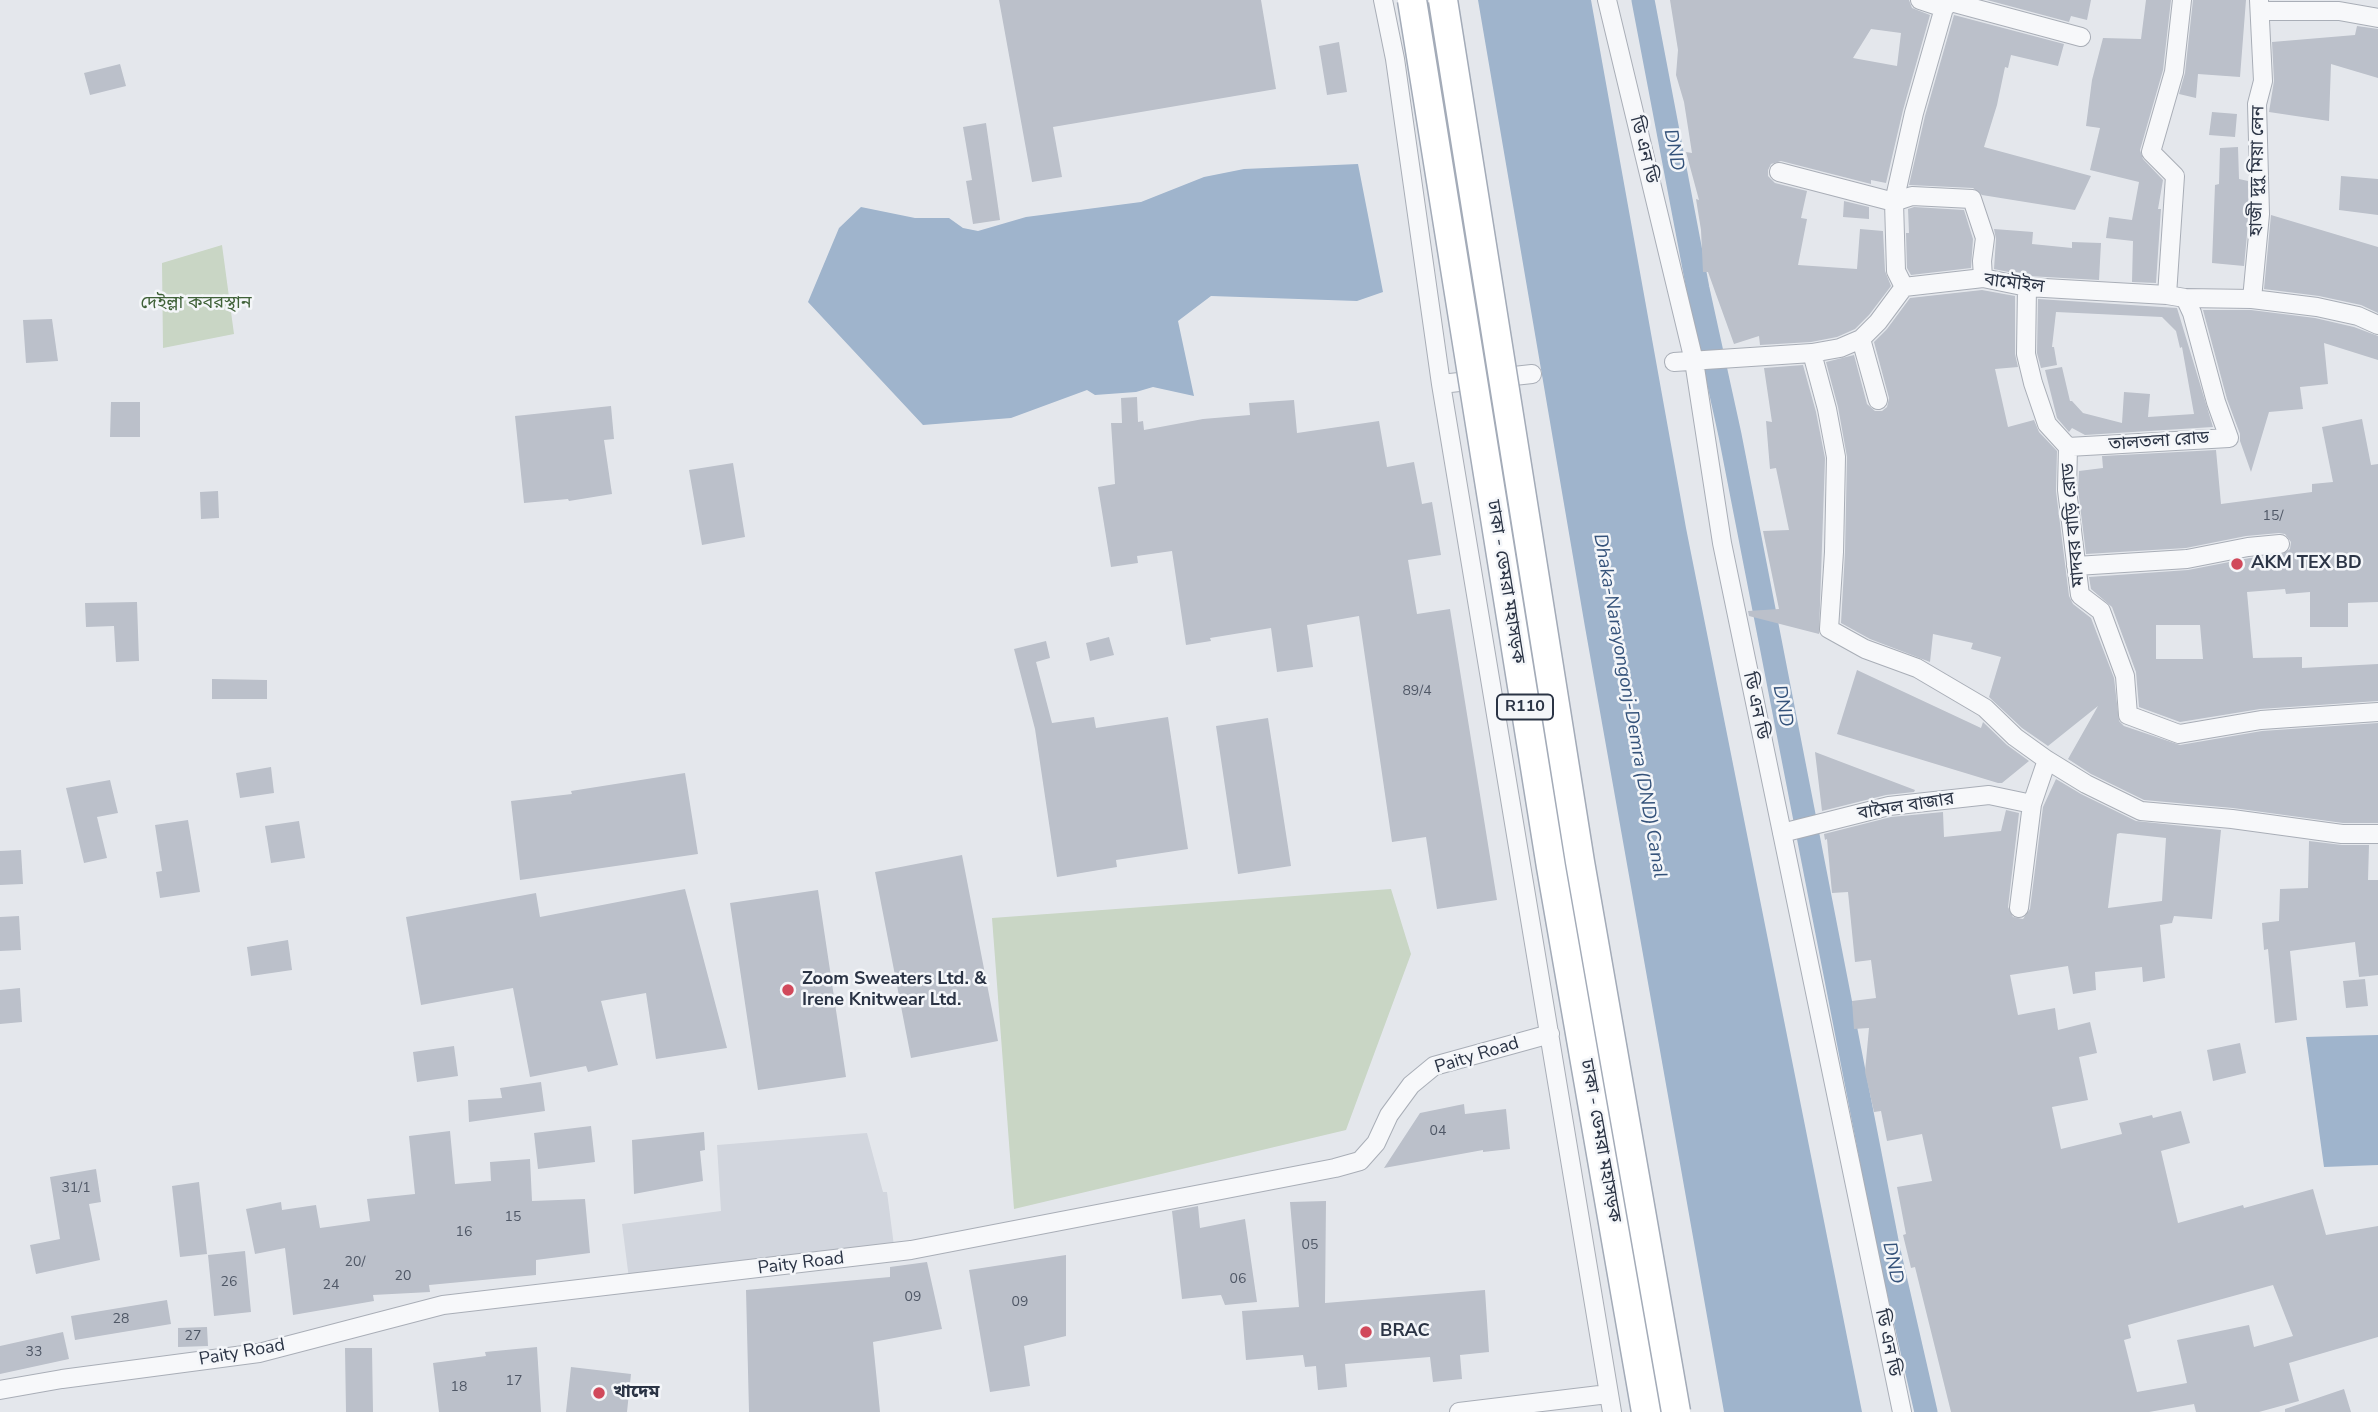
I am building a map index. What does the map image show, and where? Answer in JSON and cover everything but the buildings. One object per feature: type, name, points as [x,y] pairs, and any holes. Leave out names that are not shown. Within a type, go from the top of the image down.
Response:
[{"type":"main road","name":"ঢাকা - ডেমরা মহাসড়ক","points":[[1412,0],[1551,867],[1646,1412]]},
{"type":"main road","name":"ঢাকা - ডেমরা মহাসড়ক","points":[[1443,0],[1580,862],[1676,1412]]},
{"type":"street","points":[[1383,0],[1395,59],[1441,384],[1610,1403],[1460,1412]]},
{"type":"street","name":"ডি এন ডি","points":[[1607,0],[1694,361],[1722,543],[1902,1412]]},
{"type":"street","points":[[1920,0],[1944,8]]},
{"type":"street","points":[[2166,295],[2175,176],[2151,152],[2174,72],[2182,0]]},
{"type":"street","points":[[1674,362],[1812,354],[1861,340],[1878,322],[1904,287],[1896,271],[1894,202],[1914,113],[1944,8],[1951,2],[2081,37]]},
{"type":"street","points":[[2260,5],[2339,11],[2378,18]]},
{"type":"street","name":"হাজী দুদু মিয়া লেন","points":[[2252,299],[2260,214],[2257,104],[2263,81],[2260,5]]},
{"type":"street","points":[[1779,172],[1894,202],[1912,196],[1972,199],[1985,238],[1983,278]]},
{"type":"street","name":"বামৌইল","points":[[1904,287],[1983,278],[2027,287],[2185,298],[2252,299],[2317,307],[2358,316],[2378,326]]},
{"type":"street","name":"মাদবর বাড়ি রোড","points":[[2027,287],[2026,354],[2032,383],[2047,424],[2068,447],[2067,490],[2080,594],[2101,611],[2125,676],[2128,715],[2179,734],[2261,720],[2378,712]]},
{"type":"street","name":"তালতলা রোড","points":[[2068,447],[2229,438],[2216,402],[2192,313],[2185,298]]},
{"type":"street","points":[[1861,340],[1878,400]]},
{"type":"street","points":[[1812,354],[1827,409],[1836,457],[1829,629],[1865,649],[1917,668],[1985,708],[2015,737],[2047,760],[2086,784],[2141,811],[2232,819],[2342,834],[2378,834]]},
{"type":"street","points":[[1441,384],[1532,374]]},
{"type":"street","points":[[2076,566],[2187,559],[2248,547],[2280,544]]},
{"type":"street","points":[[2019,908],[2032,804],[2047,760]]},
{"type":"street","name":"বামৈল বাজার","points":[[1782,833],[1889,806],[1989,795],[2032,804]]},
{"type":"street","name":"Paity Road","points":[[0,1390],[62,1378],[260,1353],[443,1305],[911,1251],[1335,1168],[1360,1161],[1376,1143],[1389,1115],[1411,1085],[1434,1066],[1550,1034]]},
{"type":"shaded area","points":[[867,1133],[883,1192],[887,1192],[894,1246],[629,1279],[622,1224],[721,1211],[717,1145]]},
{"type":"green space","name":"দেইল্লা কবরস্থান","points":[[222,245],[234,334],[163,348],[162,263]]},
{"type":"green space","points":[[1391,889],[1411,954],[1346,1130],[1014,1209],[992,918]]},
{"type":"water","name":"Dhaka-Narayongonj-Demra (DND) Canal","points":[[1478,0],[1591,0],[1686,528],[1862,1412],[1724,1412],[1585,627]]},
{"type":"water","points":[[1358,164],[1383,292],[1357,301],[1211,296],[1178,321],[1194,396],[1153,387],[1136,392],[1095,395],[1087,390],[1011,418],[923,425],[808,302],[839,228],[861,207],[915,218],[949,218],[963,228],[978,231],[1026,217],[1141,202],[1204,177],[1244,169]]},
{"type":"water","points":[[2378,1035],[2378,1165],[2324,1167],[2306,1037]]},
{"type":"waterway","name":"DND","points":[[1643,0],[1888,1246],[1926,1412]]},
{"type":"place","name":"AKM TEX BD","points":[[2237,564]]},
{"type":"place","name":"Zoom Sweaters Ltd. & Irene Knitwear Ltd.","points":[[788,990]]},
{"type":"place","name":"BRAC","points":[[1366,1332]]},
{"type":"place","name":"খাদেম","points":[[599,1393]]}]
